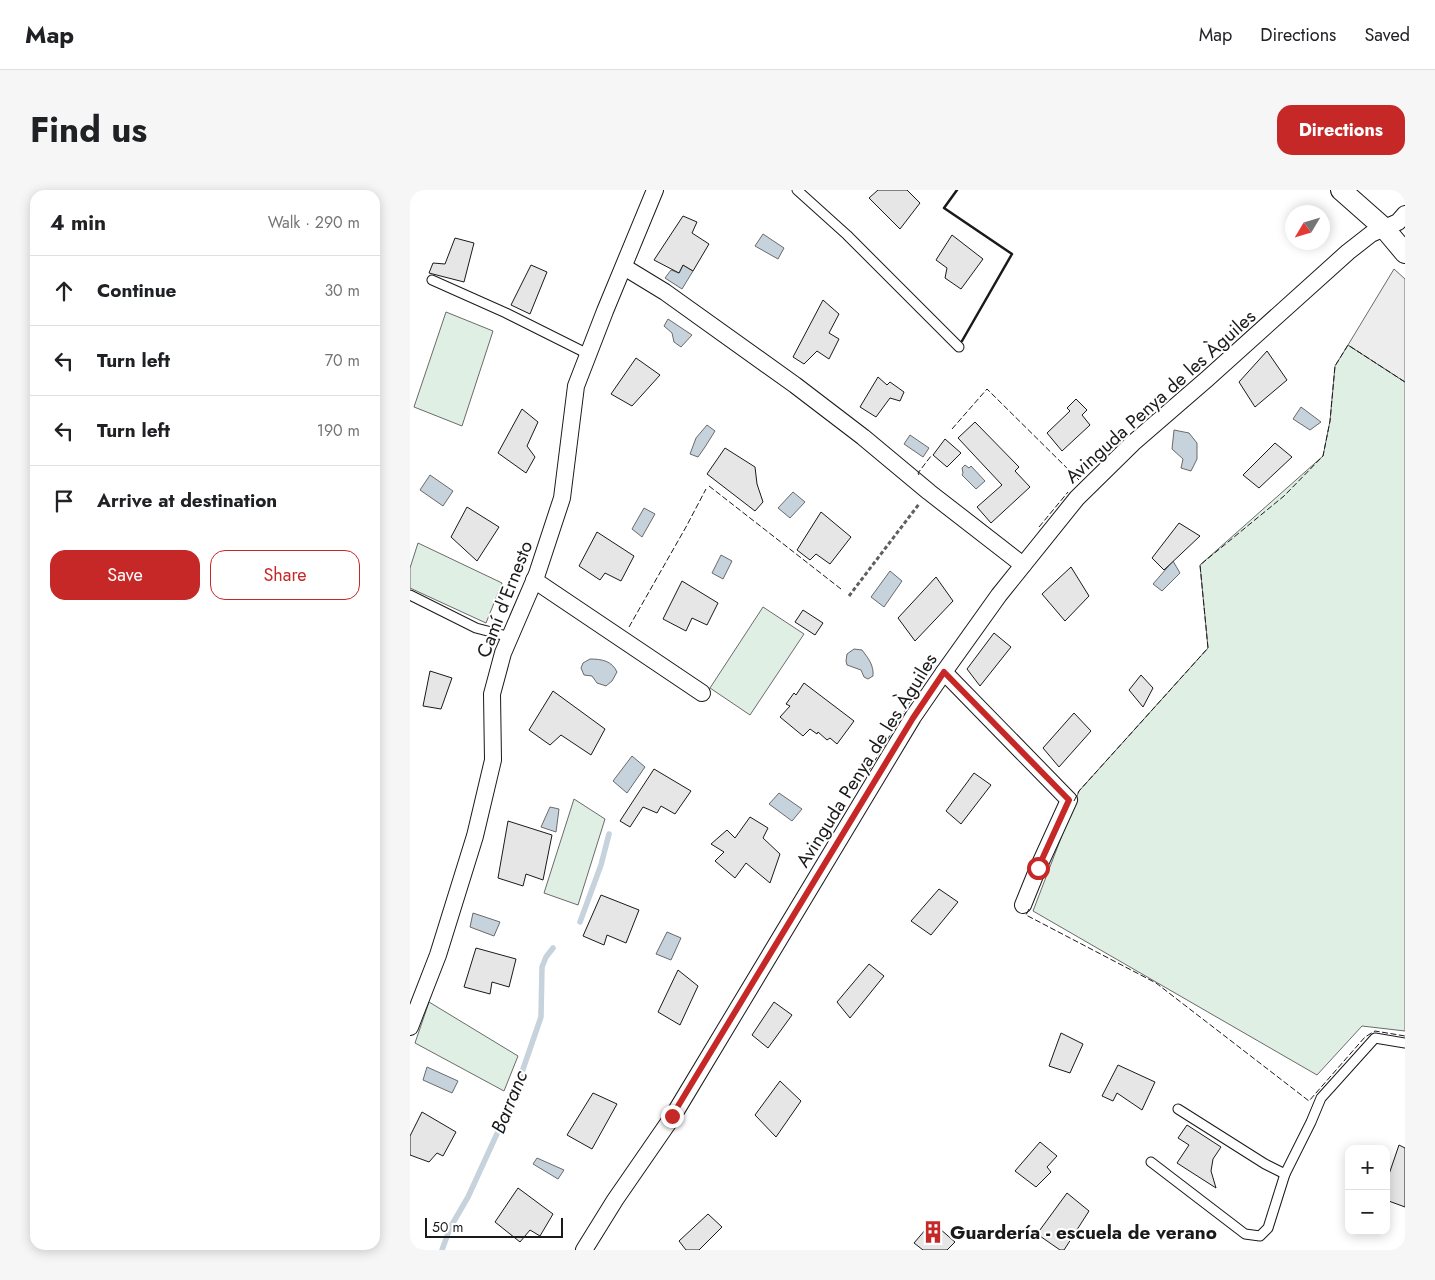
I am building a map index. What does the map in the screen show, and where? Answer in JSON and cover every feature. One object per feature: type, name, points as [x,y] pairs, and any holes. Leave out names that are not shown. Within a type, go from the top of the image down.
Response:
[{"type":"street","name":"Camí d'Ernesto","points":[[410,1027],[438,955],[475,836],[493,760],[492,694],[503,653],[534,580],[562,498],[576,386],[655,190]]},
{"type":"street","points":[[1341,190],[1384,228],[1405,254]]},
{"type":"street","name":"Avinguda Penya de les Àguiles","points":[[584,1250],[615,1200],[672,1116],[903,734],[944,672],[1000,595],[1076,498],[1133,443],[1348,252],[1371,234],[1398,222],[1405,214]]},
{"type":"street","points":[[624,266],[665,292],[795,385],[1023,565]]},
{"type":"street","points":[[534,580],[702,693]]},
{"type":"street","points":[[944,672],[1069,800],[1023,905]]},
{"type":"lane","points":[[797,190],[847,235],[959,347]]},
{"type":"lane","points":[[432,280],[506,313],[588,354]]},
{"type":"lane","points":[[410,595],[476,628],[510,636]]},
{"type":"lane","points":[[1150,1162],[1245,1234],[1260,1236],[1268,1228],[1285,1174],[1321,1098],[1376,1038],[1405,1043]]},
{"type":"lane","points":[[1178,1109],[1265,1164],[1285,1174]]},
{"type":"path","points":[[849,596],[929,492]]},
{"type":"green space","points":[[446,312],[493,331],[462,426],[414,407]]},
{"type":"green space","points":[[1348,345],[1405,382],[1405,1031],[1362,1026],[1317,1075],[1033,911],[1079,791],[1208,648],[1200,565],[1323,456],[1330,421],[1335,366]]},
{"type":"green space","points":[[418,543],[502,583],[486,623],[410,588],[410,568]]},
{"type":"green space","points":[[763,607],[804,634],[750,715],[710,688]]},
{"type":"green space","points":[[574,799],[605,819],[578,905],[544,893]]},
{"type":"green space","points":[[429,1002],[518,1056],[504,1091],[415,1043]]},
{"type":"shaded area","points":[[763,234],[784,248],[778,259],[755,246]]},
{"type":"shaded area","points":[[683,265],[693,271],[682,289],[665,278],[671,270],[679,273]]},
{"type":"shaded area","points":[[1394,269],[1405,279],[1405,382],[1348,345]]},
{"type":"shaded area","points":[[668,319],[692,335],[681,347],[674,342],[672,333],[664,326]]},
{"type":"shaded area","points":[[1301,407],[1321,422],[1310,430],[1293,419]]},
{"type":"shaded area","points":[[707,425],[715,431],[698,457],[690,454],[696,438]]},
{"type":"shaded area","points":[[1174,430],[1189,433],[1197,443],[1197,459],[1191,471],[1181,468],[1183,459],[1172,449]]},
{"type":"shaded area","points":[[910,435],[929,448],[923,457],[904,444]]},
{"type":"shaded area","points":[[965,465],[969,468],[971,466],[985,481],[976,489],[962,475],[962,468]]},
{"type":"shaded area","points":[[430,475],[453,491],[443,506],[420,490]]},
{"type":"shaded area","points":[[793,492],[805,502],[790,518],[778,508]]},
{"type":"shaded area","points":[[644,508],[655,514],[642,537],[632,529]]},
{"type":"shaded area","points":[[721,555],[732,561],[723,579],[712,573]]},
{"type":"shaded area","points":[[1173,561],[1180,573],[1162,591],[1153,584]]},
{"type":"shaded area","points":[[890,571],[902,581],[884,607],[871,597]]},
{"type":"shaded area","points":[[854,649],[862,650],[873,668],[873,676],[868,679],[864,677],[861,670],[847,665],[847,654]]},
{"type":"shaded area","points":[[590,659],[606,661],[615,668],[617,672],[612,681],[606,686],[597,683],[592,676],[584,675],[581,668],[583,663]]},
{"type":"shaded area","points":[[632,756],[645,767],[627,793],[613,781]]},
{"type":"shaded area","points":[[779,793],[802,809],[792,821],[769,804]]},
{"type":"shaded area","points":[[550,807],[559,809],[556,832],[541,827]]},
{"type":"shaded area","points":[[473,913],[500,922],[494,936],[470,927]]},
{"type":"shaded area","points":[[667,932],[681,938],[671,960],[656,954]]},
{"type":"shaded area","points":[[427,1067],[458,1081],[452,1093],[423,1080]]},
{"type":"shaded area","points":[[537,1158],[564,1170],[558,1179],[533,1164]]},
{"type":"building","points":[[878,190],[907,190],[920,203],[900,229],[869,198]]},
{"type":"building","points":[[683,216],[697,222],[692,233],[709,244],[693,271],[683,265],[679,273],[654,260]]},
{"type":"building","points":[[952,235],[983,259],[961,289],[945,278],[947,268],[936,260]]},
{"type":"building","points":[[455,238],[474,243],[464,282],[429,273],[433,263],[445,264]]},
{"type":"building","points":[[531,265],[547,272],[530,314],[511,305]]},
{"type":"building","points":[[823,300],[839,314],[829,333],[839,339],[829,359],[817,351],[804,364],[793,357]]},
{"type":"building","points":[[1267,351],[1287,380],[1255,407],[1239,382]]},
{"type":"building","points":[[636,358],[660,375],[632,406],[611,394]]},
{"type":"building","points":[[878,377],[887,385],[890,382],[904,392],[900,401],[890,398],[876,417],[860,407]]},
{"type":"building","points":[[1076,399],[1087,410],[1082,415],[1090,425],[1062,451],[1047,433],[1070,411],[1067,408]]},
{"type":"building","points":[[522,409],[538,422],[527,446],[535,457],[526,473],[498,453]]},
{"type":"building","points":[[975,422],[1019,467],[1015,471],[1030,487],[991,523],[977,507],[1002,485],[958,438]]},
{"type":"building","points":[[945,439],[961,453],[947,467],[933,455]]},
{"type":"building","points":[[1275,443],[1292,457],[1259,488],[1243,475]]},
{"type":"building","points":[[725,448],[755,467],[757,484],[763,502],[755,511],[707,474]]},
{"type":"building","points":[[467,507],[499,527],[477,561],[451,537]]},
{"type":"building","points":[[821,512],[851,537],[830,564],[816,554],[810,560],[797,550]]},
{"type":"building","points":[[1179,523],[1200,536],[1164,570],[1152,558]]},
{"type":"building","points":[[597,532],[634,556],[621,581],[605,573],[600,580],[579,566]]},
{"type":"building","points":[[1071,567],[1089,596],[1065,621],[1042,594]]},
{"type":"building","points":[[936,577],[953,601],[915,641],[898,618]]},
{"type":"building","points":[[682,581],[718,603],[707,625],[692,618],[686,631],[663,619]]},
{"type":"building","points":[[803,610],[823,623],[815,635],[795,622]]},
{"type":"building","points":[[994,633],[1011,647],[980,686],[967,669]]},
{"type":"building","points":[[430,671],[452,678],[441,709],[423,706]]},
{"type":"building","points":[[1141,675],[1153,688],[1143,707],[1129,690]]},
{"type":"building","points":[[804,683],[854,721],[837,744],[830,738],[827,740],[818,732],[817,734],[810,729],[803,736],[780,717],[790,706],[786,704],[794,693],[796,695]]},
{"type":"building","points":[[553,691],[605,729],[591,755],[561,735],[550,745],[529,730]]},
{"type":"building","points":[[1074,713],[1091,731],[1059,767],[1043,748]]},
{"type":"building","points":[[654,769],[691,791],[675,814],[661,806],[657,813],[643,807],[630,827],[620,821]]},
{"type":"building","points":[[974,773],[991,785],[961,824],[946,811]]},
{"type":"building","points":[[750,817],[768,828],[763,838],[780,854],[770,883],[746,863],[735,878],[715,861],[724,852],[711,844],[727,830],[735,838]]},
{"type":"building","points":[[508,821],[552,835],[543,880],[526,874],[523,886],[498,878]]},
{"type":"building","points":[[939,889],[958,902],[931,935],[911,921]]},
{"type":"building","points":[[601,895],[639,910],[626,943],[607,935],[604,945],[583,936]]},
{"type":"building","points":[[476,948],[516,959],[509,987],[492,982],[490,994],[464,987]]},
{"type":"building","points":[[869,964],[884,976],[850,1018],[837,1002]]},
{"type":"building","points":[[678,970],[698,986],[680,1025],[658,1012]]},
{"type":"building","points":[[774,1002],[792,1015],[768,1048],[752,1035]]},
{"type":"building","points":[[1061,1033],[1083,1044],[1070,1073],[1049,1066]]},
{"type":"building","points":[[1118,1065],[1155,1082],[1142,1110],[1117,1093],[1113,1101],[1102,1096]]},
{"type":"building","points":[[780,1081],[801,1101],[776,1137],[755,1115]]},
{"type":"building","points":[[593,1093],[617,1104],[592,1149],[567,1135]]},
{"type":"building","points":[[422,1112],[456,1132],[443,1156],[437,1153],[429,1162],[410,1155],[410,1136]]},
{"type":"building","points":[[1187,1125],[1221,1147],[1213,1159],[1211,1171],[1216,1188],[1177,1163],[1189,1145],[1178,1138]]},
{"type":"building","points":[[1040,1142],[1057,1156],[1047,1167],[1051,1172],[1036,1187],[1015,1171]]},
{"type":"building","points":[[1399,1145],[1405,1148],[1405,1207],[1390,1201],[1390,1171]]},
{"type":"building","points":[[518,1188],[553,1214],[540,1236],[530,1230],[520,1242],[495,1222]]},
{"type":"building","points":[[1067,1193],[1089,1211],[1064,1250],[1060,1250],[1037,1234]]},
{"type":"building","points":[[708,1214],[722,1227],[699,1250],[686,1250],[679,1241]]},
{"type":"building","name":"Guardería - escuela de verano","points":[[932,1222],[955,1242],[947,1250],[923,1250],[914,1243]]},
{"type":"waterway","name":"Barranc","points":[[580,922],[601,865],[609,834]]},
{"type":"waterway","name":"Barranc","points":[[442,1250],[450,1228],[468,1197],[512,1101],[541,1017],[542,967],[546,957],[553,948]]},
{"type":"fence","points":[[1074,801],[1079,791],[1208,648],[1200,565],[1284,496],[1323,456],[1330,421],[1335,366],[1348,345],[1405,382]]},
{"type":"fence","points":[[952,429],[987,389],[1079,480]]},
{"type":"fence","points":[[919,475],[918,473],[931,456]]},
{"type":"fence","points":[[709,486],[841,589]]},
{"type":"fence","points":[[629,627],[706,489]]},
{"type":"fence","points":[[1039,527],[1068,492]]},
{"type":"fence","points":[[865,777],[931,667]]},
{"type":"fence","points":[[1029,909],[1026,915],[1156,983],[1309,1101],[1365,1037],[1375,1031],[1405,1036]]},
{"type":"wall","points":[[957,190],[944,208],[1012,254],[962,341]]},
{"type":"place","name":"Guardería - escuela de verano","points":[[933,1232]]},
{"type":"route","points":[[672,1116],[913,718],[944,672],[1069,800],[1038,868]]}]
